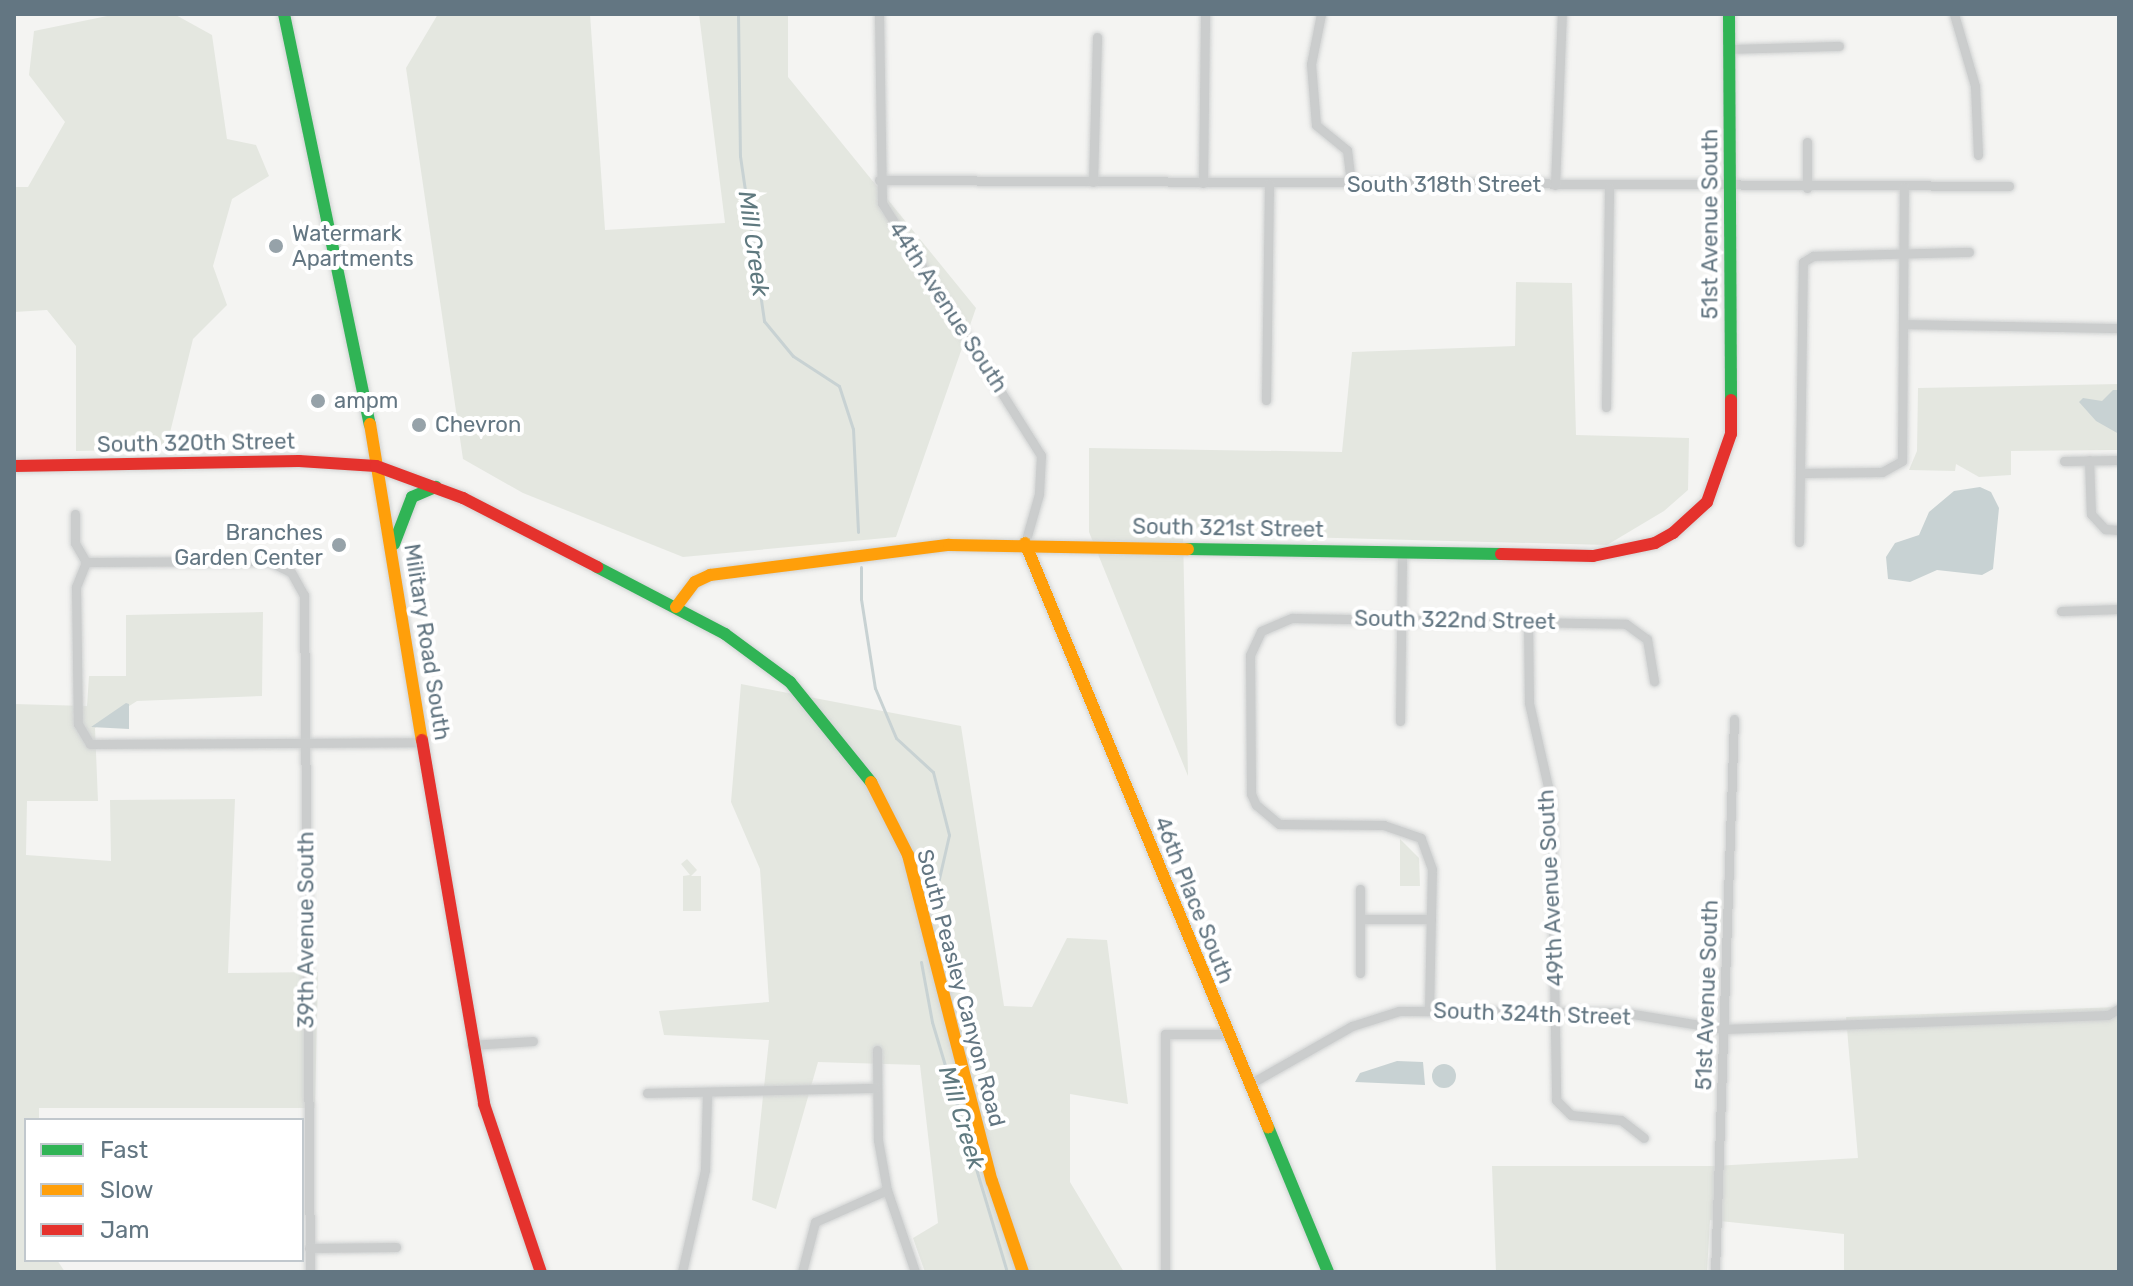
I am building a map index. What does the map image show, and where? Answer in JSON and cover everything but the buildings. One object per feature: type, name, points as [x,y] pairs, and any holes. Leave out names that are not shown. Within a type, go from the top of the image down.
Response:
[{"type":"main road","name":"Military Road South","points":[[284,14],[379,467],[471,1045],[484,1104],[541,1272]]},
{"type":"main road","name":"51st Avenue South","points":[[1729,14],[1731,434]]},
{"type":"main road","name":"South 321st Street","points":[[676,607],[695,582],[710,575],[949,545],[1025,543],[1593,556],[1655,543],[1690,520],[1707,502],[1731,434]]},
{"type":"main road","name":"South 320th Street","points":[[14,466],[299,461],[379,467]]},
{"type":"main road","name":"South Peasley Canyon Road","points":[[379,467],[436,487],[725,634],[790,682],[834,730],[875,789],[916,882],[992,1181],[1023,1272]]},
{"type":"main road","points":[[392,551],[405,506],[417,493],[436,487]]},
{"type":"main road","name":"46th Place South","points":[[1025,543],[1328,1272]]},
{"type":"street","name":"44th Avenue South","points":[[879,14],[879,180],[891,224],[1041,455],[1039,494],[1025,543]]},
{"type":"street","points":[[1203,183],[1205,14]]},
{"type":"street","points":[[1321,14],[1311,64],[1316,125],[1347,150],[1351,184]]},
{"type":"street","points":[[1555,185],[1562,14]]},
{"type":"street","points":[[1954,14],[1975,86],[1978,155]]},
{"type":"street","points":[[1093,182],[1097,37]]},
{"type":"street","points":[[1729,49],[1839,46]]},
{"type":"street","points":[[1807,142],[1807,188]]},
{"type":"street","name":"South 318th Street","points":[[879,180],[1609,187],[2009,186]]},
{"type":"street","points":[[1266,400],[1269,183]]},
{"type":"street","points":[[1606,407],[1609,187]]},
{"type":"street","points":[[1800,473],[1882,472],[1897,467],[1904,452],[1904,187]]},
{"type":"street","points":[[1799,542],[1803,262],[1813,256],[1969,252]]},
{"type":"street","points":[[1906,324],[2119,328]]},
{"type":"street","points":[[2089,460],[2091,514],[2105,529],[2119,530]]},
{"type":"street","points":[[2064,461],[2119,460]]},
{"type":"street","points":[[75,514],[75,543],[86,562],[76,587],[78,724],[90,744],[423,742]]},
{"type":"street","points":[[1400,721],[1402,552]]},
{"type":"street","name":"39th Avenue South","points":[[86,562],[268,561],[291,572],[302,588],[305,1179],[310,1272]]},
{"type":"street","points":[[2061,611],[2119,609]]},
{"type":"street","name":"South 322nd Street","points":[[1431,919],[1430,855],[1417,834],[1384,825],[1279,824],[1261,812],[1251,794],[1250,669],[1261,631],[1292,618],[1401,617],[1626,624],[1647,639],[1654,681]]},
{"type":"street","name":"49th Avenue South","points":[[1528,621],[1529,703],[1551,800],[1559,1108],[1582,1118],[1621,1120],[1644,1138]]},
{"type":"street","name":"51st Avenue South","points":[[1715,1272],[1734,719]]},
{"type":"street","points":[[1360,889],[1360,973]]},
{"type":"street","points":[[1360,919],[1431,919],[1429,1010]]},
{"type":"street","name":"South 324th Street","points":[[1248,1085],[1369,1018],[1429,1010],[1621,1012],[1724,1029],[2108,1015],[2118,1009]]},
{"type":"street","points":[[1165,1272],[1165,1034],[1228,1034]]},
{"type":"street","points":[[471,1045],[533,1041]]},
{"type":"street","points":[[877,1050],[876,1088],[887,1190],[915,1272]]},
{"type":"street","points":[[647,1093],[876,1088]]},
{"type":"street","points":[[682,1272],[705,1170],[707,1092]]},
{"type":"street","points":[[802,1272],[815,1222],[887,1190]]},
{"type":"street","points":[[309,1248],[396,1247]]},
{"type":"shaded area","points":[[117,14],[174,14],[212,35],[227,139],[256,145],[269,176],[232,199],[213,266],[227,305],[193,339],[166,449],[76,451],[76,346],[47,310],[14,312],[14,187],[28,187],[65,122],[29,75],[34,31]]},
{"type":"shaded area","points":[[438,14],[590,14],[605,230],[725,223],[699,14],[788,14],[788,77],[976,308],[896,537],[683,557],[523,493],[463,459],[406,68]]},
{"type":"shaded area","points":[[1516,282],[1572,283],[1576,435],[1689,438],[1688,490],[1664,511],[1607,545],[1183,534],[1188,776],[1089,532],[1089,448],[1342,452],[1352,352],[1515,346]]},
{"type":"shaded area","points":[[2119,384],[2119,450],[2011,451],[2011,475],[1979,477],[1956,464],[1955,471],[1909,470],[1917,451],[1918,388]]},
{"type":"shaded area","points":[[2113,390],[2119,390],[2119,434],[2096,421],[2079,402],[2083,398],[2102,401]]},
{"type":"shaded area","points":[[1980,487],[1991,492],[1999,508],[1993,569],[1982,575],[1937,570],[1910,582],[1888,579],[1886,557],[1895,543],[1919,535],[1929,512],[1954,491]]},
{"type":"shaded area","points":[[263,612],[262,696],[137,701],[95,728],[98,801],[27,801],[26,855],[111,861],[110,800],[235,799],[228,973],[318,972],[315,1108],[39,1108],[39,1118],[24,1118],[24,1262],[58,1262],[65,1272],[14,1272],[14,704],[87,706],[89,676],[126,676],[126,615]]},
{"type":"shaded area","points":[[741,684],[961,726],[1004,1006],[1032,1007],[1067,938],[1107,940],[1128,1104],[1070,1094],[1070,1182],[1124,1272],[925,1272],[913,1238],[938,1223],[920,1065],[818,1062],[776,1209],[752,1200],[769,1040],[664,1035],[659,1011],[769,1002],[760,869],[731,802]]},
{"type":"shaded area","points":[[126,703],[129,704],[129,729],[91,727]]},
{"type":"shaded area","points":[[1400,839],[1419,858],[1420,886],[1400,886]]},
{"type":"shaded area","points":[[687,859],[697,870],[691,876],[701,876],[701,911],[683,911],[683,876],[690,875],[681,864]]},
{"type":"shaded area","points":[[2119,1007],[2119,1272],[1844,1272],[1844,1234],[1710,1220],[1707,1272],[1496,1272],[1492,1166],[1714,1166],[1858,1158],[1846,1017]]},
{"type":"shaded area","points":[[1397,1061],[1423,1062],[1425,1085],[1355,1082],[1360,1073]]},
{"type":"shaded area","points":[[1444,1064],[1455,1071],[1456,1076],[1449,1087],[1444,1088],[1433,1081],[1432,1076],[1439,1065]]},
{"type":"waterway","name":"Mill Creek","points":[[738,14],[740,156],[764,321],[793,356],[839,386],[853,429],[858,532]]},
{"type":"waterway","name":"Mill Creek","points":[[861,567],[861,599],[875,688],[896,738],[933,772],[949,835],[938,883]]},
{"type":"waterway","name":"Mill Creek","points":[[921,962],[932,1022],[1007,1272]]},
{"type":"traffic: fast","points":[[284,14],[370,424]]},
{"type":"traffic: fast","points":[[1729,14],[1731,400]]},
{"type":"traffic: fast","points":[[394,544],[412,497],[436,487]]},
{"type":"traffic: fast","points":[[1188,549],[1501,554]]},
{"type":"traffic: fast","points":[[597,567],[725,634],[790,682],[871,782]]},
{"type":"traffic: fast","points":[[1268,1127],[1328,1272]]},
{"type":"traffic: slow","points":[[370,424],[422,740]]},
{"type":"traffic: slow","points":[[1025,543],[1268,1127]]},
{"type":"traffic: slow","points":[[676,607],[695,582],[710,575],[949,545],[1188,549]]},
{"type":"traffic: slow","points":[[871,782],[908,855],[992,1181],[1023,1272]]},
{"type":"traffic: jam","points":[[1501,554],[1593,556],[1655,543],[1673,533],[1707,502],[1731,434],[1731,400]]},
{"type":"traffic: jam","points":[[14,466],[299,461],[376,466],[463,498],[597,567]]},
{"type":"traffic: jam","points":[[422,740],[484,1104],[541,1272]]},
{"type":"place","name":"Watermark Apartments","points":[[276,246]]},
{"type":"place","name":"ampm","points":[[318,401]]},
{"type":"place","name":"Chevron","points":[[419,425]]},
{"type":"place","name":"Branches Garden Center","points":[[339,545]]}]
